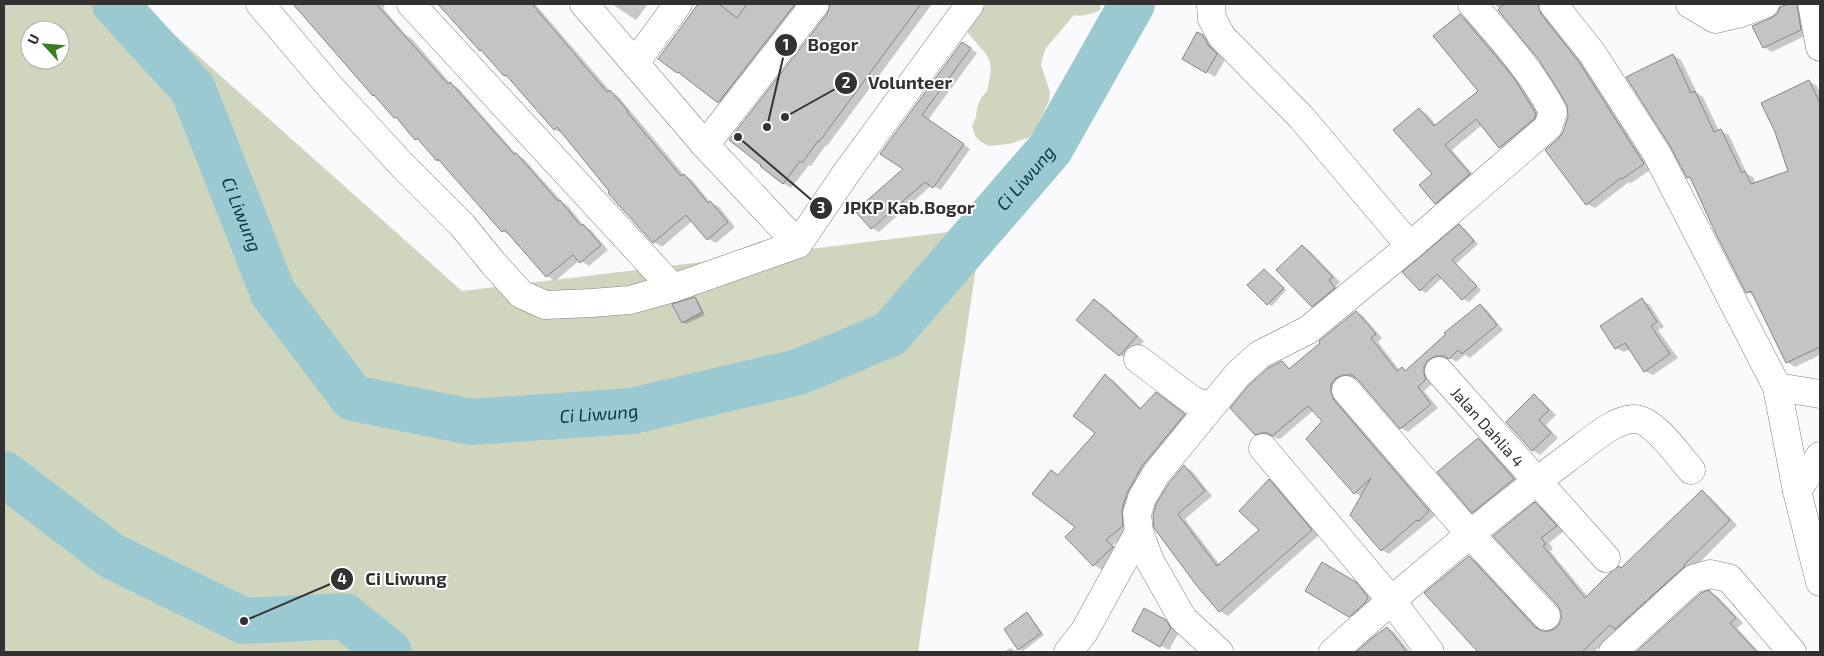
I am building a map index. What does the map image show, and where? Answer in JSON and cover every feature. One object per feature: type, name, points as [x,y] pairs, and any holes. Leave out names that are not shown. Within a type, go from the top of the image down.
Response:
[{"type":"street","points":[[260,4],[332,89],[403,166],[462,225],[493,264],[521,294],[545,305],[630,300],[673,288],[798,244],[847,172],[970,4]]},
{"type":"street","points":[[411,4],[673,288]]},
{"type":"street","points":[[584,4],[705,145],[798,244]]},
{"type":"street","points":[[635,63],[678,4]]},
{"type":"street","points":[[705,145],[815,4]]},
{"type":"street","points":[[1211,4],[1212,19],[1222,37],[1301,117],[1410,246]]},
{"type":"street","points":[[1219,652],[1182,618],[1150,561],[1139,532],[1137,514],[1142,498],[1156,474],[1238,374],[1259,355],[1308,330],[1410,246],[1548,127],[1553,112],[1546,98],[1524,65],[1472,4]]},
{"type":"street","points":[[1553,4],[1592,52],[1657,154],[1777,387],[1797,491],[1820,582]]},
{"type":"street","points":[[1690,4],[1715,19],[1741,13],[1765,4]]},
{"type":"street","points":[[1812,4],[1820,47]]},
{"type":"street","points":[[1138,359],[1192,400],[1210,407]]},
{"type":"street","name":"Jalan Dahlia 4","points":[[1439,371],[1536,482],[1606,558]]},
{"type":"street","points":[[1777,387],[1820,394]]},
{"type":"street","points":[[1346,390],[1470,534],[1546,616]]},
{"type":"street","points":[[1333,652],[1391,600],[1470,534],[1536,482],[1614,425],[1634,418],[1646,421],[1691,470]]},
{"type":"street","points":[[1263,448],[1391,600],[1430,652]]},
{"type":"street","points":[[1797,491],[1820,456]]},
{"type":"street","points":[[1068,652],[1084,632],[1139,532]]},
{"type":"street","points":[[1613,652],[1693,579],[1710,574],[1729,578],[1792,652]]},
{"type":"green space","points":[[4,4],[140,4],[462,291],[982,228],[918,652],[4,652]]},
{"type":"green space","points":[[988,4],[1101,4],[1100,10],[1094,13],[1074,15],[1046,48],[1041,65],[1050,92],[1049,101],[1034,133],[1028,138],[1009,144],[989,146],[975,136],[972,126],[981,98],[987,91],[991,71],[990,62],[986,54],[968,33],[972,14]]},
{"type":"green space","points":[[1112,4],[1152,4],[1141,11],[1132,12]]},
{"type":"building","points":[[293,4],[376,4],[448,84],[450,82],[514,154],[516,153],[558,201],[560,200],[581,226],[583,224],[601,245],[580,263],[573,255],[546,277],[505,230],[502,232],[438,159],[437,161],[417,138],[415,140],[396,117],[394,118],[373,96]]},
{"type":"building","points":[[438,4],[532,4],[607,92],[610,90],[681,176],[684,174],[708,203],[710,201],[728,222],[707,240],[686,215],[653,243],[608,193],[609,191],[557,127],[554,130],[506,75],[504,76],[480,51]]},
{"type":"building","points":[[698,4],[719,4],[737,18],[747,4],[795,4],[718,103],[658,59]]},
{"type":"building","points":[[830,4],[921,4],[819,142],[802,163],[800,161],[783,184],[729,140],[827,14]]},
{"type":"building","points":[[1504,4],[1538,4],[1541,14],[1579,62],[1644,164],[1621,178],[1586,205],[1545,150],[1563,132],[1568,117],[1567,105],[1539,60],[1498,10]]},
{"type":"building","points":[[1788,4],[1797,4],[1801,30],[1763,48],[1752,26],[1771,18],[1777,14],[1780,7]]},
{"type":"building","points":[[1460,14],[1514,78],[1536,114],[1535,118],[1499,148],[1476,119],[1445,145],[1470,174],[1435,204],[1419,185],[1432,174],[1393,130],[1419,108],[1434,126],[1478,91],[1433,36]]},
{"type":"building","points":[[1197,32],[1203,35],[1208,45],[1217,54],[1206,73],[1182,59]]},
{"type":"building","points":[[962,42],[971,48],[922,115],[964,144],[933,188],[925,182],[871,229],[855,211],[903,169],[880,154]]},
{"type":"building","points":[[1673,54],[1691,93],[1695,91],[1714,132],[1721,129],[1742,173],[1745,171],[1751,184],[1788,171],[1775,132],[1761,103],[1809,80],[1820,103],[1820,347],[1786,363],[1751,291],[1746,293],[1690,177],[1687,178],[1670,146],[1626,77]]},
{"type":"building","points":[[1459,224],[1474,241],[1452,260],[1477,286],[1462,300],[1437,274],[1420,291],[1402,272]]},
{"type":"building","points":[[1302,245],[1333,277],[1329,280],[1335,288],[1312,307],[1276,270]]},
{"type":"building","points":[[1264,269],[1284,288],[1267,305],[1247,285]]},
{"type":"building","points":[[695,297],[702,312],[682,323],[672,304]]},
{"type":"building","points":[[1642,298],[1657,322],[1651,326],[1670,354],[1644,372],[1625,343],[1615,349],[1600,326]]},
{"type":"building","points":[[1094,299],[1137,336],[1119,356],[1076,320]]},
{"type":"building","points":[[1480,304],[1497,325],[1462,354],[1458,350],[1449,359],[1443,356],[1436,356],[1428,360],[1424,367],[1426,379],[1418,387],[1431,404],[1400,429],[1352,375],[1343,375],[1336,378],[1331,384],[1334,400],[1429,511],[1381,551],[1350,515],[1371,478],[1354,494],[1306,439],[1322,421],[1308,406],[1272,436],[1268,433],[1255,435],[1230,408],[1249,385],[1268,368],[1282,361],[1289,369],[1320,343],[1319,341],[1356,311],[1376,334],[1371,338],[1397,371],[1402,367],[1405,371],[1446,334],[1444,333]]},
{"type":"building","points":[[1105,374],[1140,409],[1156,392],[1185,414],[1142,466],[1127,493],[1122,510],[1123,526],[1106,540],[1113,547],[1093,566],[1065,537],[1075,527],[1032,494],[1051,470],[1058,475],[1095,433],[1073,416]]},
{"type":"building","points":[[1534,394],[1549,410],[1539,420],[1551,433],[1532,451],[1506,422]]},
{"type":"building","points":[[1478,438],[1514,479],[1472,513],[1437,472]]},
{"type":"building","points":[[1184,465],[1205,491],[1178,514],[1217,566],[1259,530],[1239,511],[1269,479],[1312,530],[1219,612],[1154,528],[1153,516],[1156,504],[1169,483]]},
{"type":"building","points":[[1702,490],[1730,520],[1685,566],[1615,629],[1610,625],[1582,652],[1478,652],[1424,593],[1469,556],[1535,627],[1542,631],[1550,631],[1557,627],[1561,620],[1561,612],[1558,606],[1493,536],[1535,502],[1557,526],[1541,538],[1546,544],[1543,546],[1585,598],[1611,572],[1619,566],[1621,568]]},
{"type":"building","points":[[1322,562],[1356,582],[1368,597],[1365,603],[1349,617],[1305,591]]},
{"type":"building","points":[[1709,590],[1736,618],[1730,623],[1757,652],[1636,652],[1701,593]]},
{"type":"building","points":[[1144,608],[1166,620],[1171,628],[1160,647],[1132,631]]},
{"type":"building","points":[[1027,612],[1041,633],[1018,650],[1004,629]]},
{"type":"building","points":[[1387,627],[1407,652],[1356,652],[1372,638]]},
{"type":"waterway","name":"Ci Liwung","points":[[115,4],[193,89],[273,293],[353,398],[471,422],[632,411],[798,372],[890,334],[1050,149],[1132,4]]},
{"type":"waterway","name":"Ci Liwung","points":[[4,474],[112,556],[244,621],[344,616],[389,652]]},
{"type":"place","name":"Volunteer","points":[[785,117]]},
{"type":"place","name":"Bogor","points":[[767,127]]},
{"type":"place","name":"JPKP Kab.Bogor","points":[[738,137]]},
{"type":"place","name":"Ci Liwung","points":[[244,621]]}]
